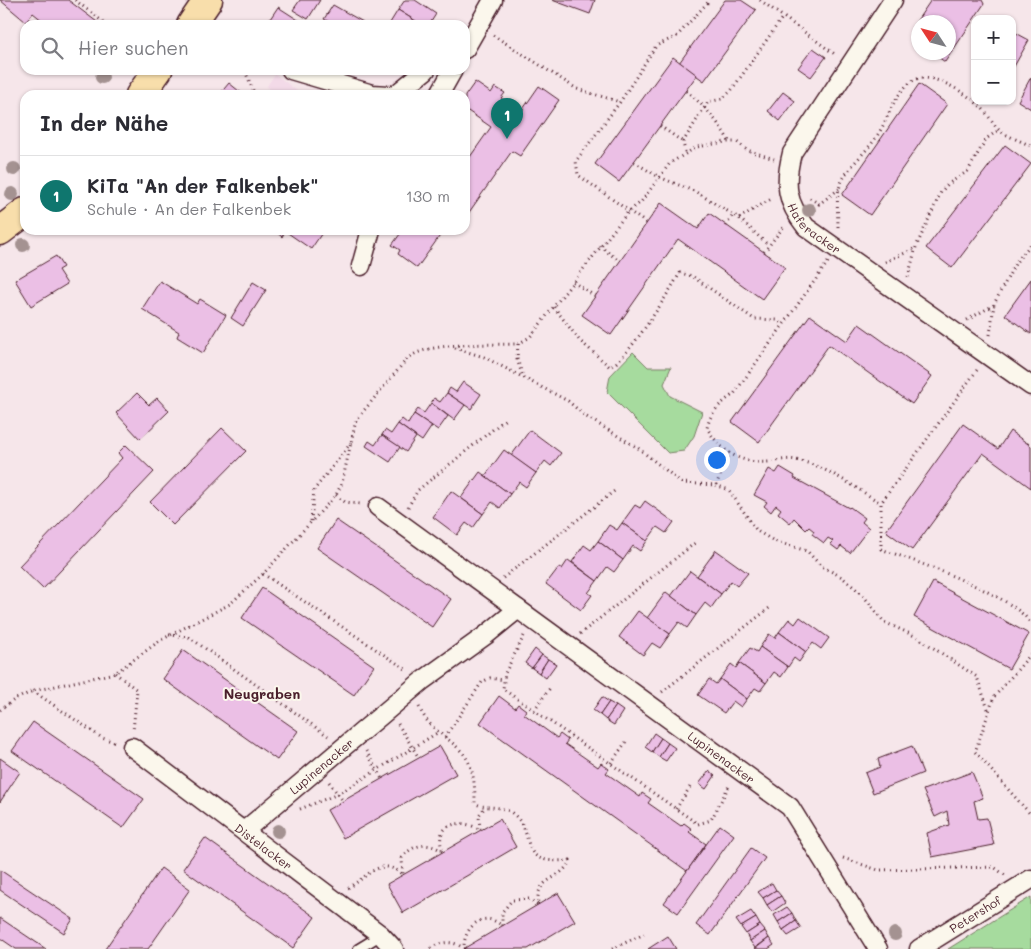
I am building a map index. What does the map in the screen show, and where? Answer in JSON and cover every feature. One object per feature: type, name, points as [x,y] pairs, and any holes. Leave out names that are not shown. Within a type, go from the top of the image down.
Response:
[{"type":"main road","points":[[194,20],[208,0]]},
{"type":"main road","points":[[144,90],[154,75]]},
{"type":"main road","points":[[0,231],[20,216]]},
{"type":"street","points":[[472,31],[494,0]]},
{"type":"street","name":"Haferacker","points":[[893,0],[792,154],[789,164],[788,187],[792,207],[806,227],[1031,386]]},
{"type":"street","points":[[308,75],[358,90]]},
{"type":"street","points":[[401,90],[420,75]]},
{"type":"street","points":[[443,90],[450,75]]},
{"type":"street","points":[[361,266],[370,235]]},
{"type":"street","name":"Lupinenacker","points":[[378,507],[790,807],[878,949]]},
{"type":"street","name":"Lupinenacker","points":[[244,831],[418,684],[486,635],[518,609]]},
{"type":"street","name":"Distelacker","points":[[132,747],[381,935],[394,949]]},
{"type":"street","name":"Petershof","points":[[919,949],[1026,882]]},
{"type":"lane","points":[[358,949],[381,935]]},
{"type":"path","points":[[75,0],[101,20]]},
{"type":"path","points":[[646,223],[578,175],[576,161],[620,102],[656,46],[677,36],[710,0]]},
{"type":"path","points":[[760,0],[782,18],[850,65]]},
{"type":"path","points":[[683,142],[708,102],[722,99],[730,91],[782,18]]},
{"type":"path","points":[[472,31],[577,88],[620,102]]},
{"type":"path","points":[[248,75],[253,90]]},
{"type":"path","points":[[739,218],[788,187],[819,204],[839,188],[852,165],[878,135],[893,103],[910,82],[917,77],[926,77],[938,81],[970,97],[987,114],[999,130],[1031,146]]},
{"type":"path","points":[[686,91],[706,107],[720,124],[729,142]]},
{"type":"path","points":[[660,126],[683,142],[685,152]]},
{"type":"path","points":[[902,296],[916,247],[941,192],[948,184],[968,171],[986,139],[999,130]]},
{"type":"path","points":[[0,710],[14,700],[33,691],[114,673],[142,651],[168,635],[230,604],[263,574],[336,495],[342,483],[356,420],[407,359],[421,350],[518,344],[530,337],[539,328],[600,246],[628,212],[640,202],[670,164],[685,152],[708,144],[737,142],[747,150],[789,164]]},
{"type":"path","points":[[634,162],[659,177],[696,192],[739,218],[768,246]]},
{"type":"path","points":[[839,188],[837,250],[734,394],[718,406],[710,417],[706,428],[714,441],[729,455],[755,463],[795,460],[824,469],[881,504]]},
{"type":"path","points":[[726,226],[734,215]]},
{"type":"path","points":[[764,252],[789,220],[798,216]]},
{"type":"path","points":[[1031,244],[1016,262],[994,304],[988,356],[881,504],[881,548],[972,583],[1007,603],[1031,624]]},
{"type":"path","points":[[600,246],[619,261]]},
{"type":"path","points":[[869,272],[916,247]]},
{"type":"path","points":[[554,307],[579,340],[610,367],[615,365],[628,349],[680,273],[692,276],[754,319],[777,320],[783,325]]},
{"type":"path","points":[[573,282],[595,296]]},
{"type":"path","points":[[951,330],[994,304]]},
{"type":"path","points":[[518,344],[517,359],[523,377]]},
{"type":"path","points":[[451,347],[484,358],[568,401],[585,416],[638,448],[682,482],[716,485],[729,490],[758,531],[774,541],[807,551],[821,566],[842,577],[862,595],[884,622],[917,637],[977,677],[990,712]]},
{"type":"path","points":[[399,522],[418,490],[508,418]]},
{"type":"path","points":[[1028,444],[1031,440]]},
{"type":"path","points":[[311,521],[314,490],[351,442]]},
{"type":"path","points":[[716,485],[729,455]]},
{"type":"path","points":[[490,588],[617,489]]},
{"type":"path","points":[[336,495],[345,502],[378,507]]},
{"type":"path","points":[[567,644],[695,543]]},
{"type":"path","points":[[263,574],[418,684],[425,721],[463,753],[472,772],[475,802],[485,806],[505,809],[512,813],[520,822],[528,844],[536,856],[548,861],[570,860],[564,870],[543,885],[538,892],[538,905],[529,899],[512,900],[502,912],[502,926],[490,920],[480,921],[469,928],[464,935],[464,949],[459,945],[447,943],[428,949]]},
{"type":"path","points":[[648,704],[772,606]]},
{"type":"path","points":[[532,620],[505,673],[504,689],[698,824],[711,820],[738,769]]},
{"type":"path","points":[[168,635],[190,637],[343,747]]},
{"type":"path","points":[[1031,654],[994,697],[975,752],[1031,814]]},
{"type":"path","points":[[33,691],[102,738],[132,747],[137,690],[114,673]]},
{"type":"path","points":[[445,737],[482,682],[490,678],[504,680]]},
{"type":"path","points":[[534,710],[550,688]]},
{"type":"path","points":[[389,708],[420,758]]},
{"type":"path","points":[[295,811],[338,794],[437,733]]},
{"type":"path","points":[[357,735],[382,779]]},
{"type":"path","points":[[611,764],[626,742]]},
{"type":"path","points":[[676,809],[690,787]]},
{"type":"path","points":[[334,899],[380,867],[394,868],[403,875],[402,858],[417,846],[429,846],[443,852],[440,845],[442,834],[452,825],[463,822],[480,830],[480,815],[485,806]]},
{"type":"path","points":[[816,849],[878,870],[994,868],[1026,882]]},
{"type":"path","points":[[612,949],[644,934]]},
{"type":"shaded area","points":[[274,75],[276,75],[296,90],[270,90],[267,86]]},
{"type":"green space","points":[[633,352],[648,367],[671,367],[664,384],[670,396],[702,412],[694,436],[684,451],[668,453],[607,392],[610,376]]},
{"type":"green space","points":[[1031,897],[1031,949],[948,949]]},
{"type":"building","points":[[0,0],[68,0],[94,20],[42,20],[33,13],[28,20],[24,20]]},
{"type":"building","points":[[300,0],[320,0],[308,19],[293,10]]},
{"type":"building","points":[[405,0],[415,0],[436,14],[432,20],[414,20],[398,10]]},
{"type":"building","points":[[552,0],[595,0],[590,14]]},
{"type":"building","points":[[725,0],[741,0],[756,10],[704,81],[679,63]]},
{"type":"building","points":[[931,0],[982,0],[984,4],[977,15],[971,15],[971,23],[956,46],[956,15],[921,15]]},
{"type":"building","points":[[333,5],[359,20],[326,20],[324,19]]},
{"type":"building","points":[[278,7],[298,20],[269,20]]},
{"type":"building","points":[[398,10],[414,20],[392,20]]},
{"type":"building","points":[[1016,33],[1029,40],[1016,63]]},
{"type":"building","points":[[813,48],[826,57],[811,77],[798,68]]},
{"type":"building","points":[[673,57],[697,75],[619,182],[595,164]]},
{"type":"building","points":[[1031,77],[1031,109],[1018,101]]},
{"type":"building","points":[[475,82],[491,93],[495,87],[505,93],[501,98],[521,112],[539,86],[559,100],[520,156],[512,151],[470,211],[470,157],[491,127],[470,112],[469,90]]},
{"type":"building","points":[[229,83],[238,90],[223,90]]},
{"type":"building","points":[[919,84],[947,104],[870,215],[842,195]]},
{"type":"building","points":[[783,92],[795,101],[780,121],[768,111]]},
{"type":"building","points":[[1005,145],[1031,164],[952,268],[926,248]]},
{"type":"building","points":[[661,203],[698,229],[709,213],[785,267],[762,299],[678,239],[611,335],[582,315]]},
{"type":"building","points":[[291,235],[321,235],[311,249]]},
{"type":"building","points":[[399,235],[440,235],[417,268],[398,254],[400,250],[392,245]]},
{"type":"building","points":[[56,256],[63,267],[58,270],[67,284],[31,306],[15,280]]},
{"type":"building","points":[[1031,279],[1031,334],[1005,315]]},
{"type":"building","points":[[160,281],[197,304],[200,299],[226,315],[203,353],[177,337],[179,332],[142,309]]},
{"type":"building","points":[[253,282],[266,290],[243,326],[231,318]]},
{"type":"building","points":[[810,315],[847,341],[859,324],[932,376],[912,404],[829,345],[759,442],[732,422]]},
{"type":"building","points":[[463,382],[481,394],[471,409],[447,393],[450,388],[456,392]]},
{"type":"building","points":[[137,393],[149,405],[157,398],[169,411],[140,439],[116,413]]},
{"type":"building","points":[[447,393],[465,405],[454,420],[431,403],[434,398],[440,402]]},
{"type":"building","points":[[431,403],[448,416],[438,430],[414,414],[418,409],[424,413]]},
{"type":"building","points":[[414,414],[432,426],[422,441],[398,424],[402,419],[408,424]]},
{"type":"building","points":[[398,424],[416,437],[406,452],[382,435],[385,430],[391,434]]},
{"type":"building","points":[[963,424],[998,449],[1010,431],[1031,446],[1031,488],[983,453],[912,550],[886,531]]},
{"type":"building","points":[[222,428],[246,451],[173,525],[150,502]]},
{"type":"building","points":[[530,430],[561,453],[551,466],[545,461],[536,473],[511,456]]},
{"type":"building","points":[[382,435],[400,447],[390,462],[366,446],[369,441],[375,445]]},
{"type":"building","points":[[126,445],[154,472],[43,589],[19,566],[122,458],[118,453]]},
{"type":"building","points":[[504,450],[536,473],[526,487],[519,482],[510,494],[485,476]]},
{"type":"building","points":[[780,467],[795,476],[794,478],[850,507],[865,518],[862,522],[869,528],[850,553],[841,546],[838,550],[830,544],[833,541],[828,538],[824,543],[812,534],[814,531],[809,527],[806,530],[794,518],[790,523],[778,513],[781,509],[776,505],[771,512],[764,506],[767,502],[754,495],[769,469],[776,473]]},
{"type":"building","points":[[480,472],[510,494],[500,508],[492,502],[483,514],[461,498]]},
{"type":"building","points":[[451,491],[483,514],[473,528],[466,523],[457,535],[433,517]]},
{"type":"building","points":[[645,501],[674,522],[666,533],[657,527],[647,541],[622,523],[635,505],[640,508]]},
{"type":"building","points":[[336,520],[451,599],[432,627],[317,548]]},
{"type":"building","points":[[622,523],[647,541],[640,551],[633,546],[623,560],[598,541],[609,525],[617,530]]},
{"type":"building","points":[[598,541],[623,560],[614,572],[607,567],[597,581],[572,562],[584,545],[591,550]]},
{"type":"building","points":[[716,550],[748,573],[737,586],[731,581],[721,594],[697,576]]},
{"type":"building","points":[[568,560],[597,581],[588,593],[592,595],[581,610],[546,584],[559,567],[562,569]]},
{"type":"building","points":[[690,571],[721,594],[711,608],[705,603],[696,615],[671,596]]},
{"type":"building","points":[[933,582],[1029,634],[1009,669],[914,617]]},
{"type":"building","points":[[262,588],[374,666],[354,695],[242,618]]},
{"type":"building","points":[[666,592],[696,615],[687,628],[679,622],[670,634],[647,618]]},
{"type":"building","points":[[638,611],[670,634],[660,648],[652,643],[643,655],[619,637]]},
{"type":"building","points":[[800,617],[829,638],[821,649],[813,643],[806,652],[779,632],[789,619],[795,624]]},
{"type":"building","points":[[779,632],[806,652],[799,662],[794,658],[788,667],[760,647],[769,634],[775,638]]},
{"type":"building","points":[[760,647],[788,667],[781,677],[774,672],[766,683],[739,663],[750,648],[757,652]]},
{"type":"building","points":[[535,649],[542,655],[532,668],[525,663]]},
{"type":"building","points":[[183,650],[298,731],[277,760],[163,679]]},
{"type":"building","points":[[542,655],[548,659],[539,673],[532,668]]},
{"type":"building","points":[[548,659],[556,664],[546,678],[539,673]]},
{"type":"building","points":[[739,663],[766,683],[760,691],[755,688],[747,699],[720,679],[731,664],[736,668]]},
{"type":"building","points":[[709,679],[716,684],[720,679],[747,699],[741,707],[733,701],[724,713],[698,695]]},
{"type":"building","points":[[499,696],[515,708],[518,704],[526,710],[524,714],[557,738],[560,734],[568,740],[565,744],[598,767],[601,763],[609,769],[606,773],[640,797],[642,793],[651,799],[648,803],[681,826],[684,823],[692,829],[689,832],[706,844],[687,871],[480,723]]},
{"type":"building","points":[[602,697],[609,702],[600,715],[593,710]]},
{"type":"building","points":[[609,702],[616,706],[606,720],[600,715]]},
{"type":"building","points":[[616,706],[623,711],[614,725],[606,720]]},
{"type":"building","points":[[33,722],[144,799],[123,828],[12,751]]},
{"type":"building","points":[[654,733],[661,738],[652,752],[645,747]]},
{"type":"building","points":[[661,738],[668,743],[659,757],[652,752]]},
{"type":"building","points":[[668,743],[675,748],[666,761],[659,757]]},
{"type":"building","points":[[440,746],[456,774],[343,838],[327,810]]},
{"type":"building","points":[[912,746],[923,773],[873,793],[865,773],[880,767],[878,759]]},
{"type":"building","points":[[0,758],[20,772],[0,802]]},
{"type":"building","points":[[709,771],[715,776],[706,789],[699,784]]},
{"type":"building","points":[[972,772],[983,798],[974,801],[978,819],[987,818],[994,845],[932,857],[927,833],[949,825],[947,811],[935,817],[923,790]]},
{"type":"building","points":[[500,819],[516,847],[403,913],[387,884]]},
{"type":"building","points":[[720,825],[734,835],[678,913],[664,903]]},
{"type":"building","points":[[205,838],[315,917],[293,948],[183,869]]},
{"type":"building","points":[[751,848],[765,858],[710,935],[696,925]]},
{"type":"building","points":[[161,868],[190,889],[148,949],[105,949]]},
{"type":"building","points":[[0,870],[73,919],[64,933],[0,890]]},
{"type":"building","points":[[772,883],[776,890],[763,898],[758,892]]},
{"type":"building","points":[[776,890],[781,896],[767,905],[763,898]]},
{"type":"building","points":[[558,893],[575,921],[528,949],[463,949]]},
{"type":"building","points":[[781,896],[785,903],[772,912],[767,905]]},
{"type":"building","points":[[787,907],[792,913],[778,922],[774,915]]},
{"type":"building","points":[[751,911],[756,918],[741,927],[736,920]]},
{"type":"building","points":[[792,913],[796,921],[783,930],[778,922]]},
{"type":"building","points":[[0,918],[46,949],[16,949],[0,938]]},
{"type":"building","points":[[756,918],[760,925],[746,934],[741,927]]},
{"type":"building","points":[[796,921],[801,928],[788,936],[783,930]]},
{"type":"building","points":[[760,925],[765,931],[750,941],[746,934]]},
{"type":"building","points":[[765,931],[769,938],[755,948],[750,941]]},
{"type":"building","points":[[668,936],[676,949],[648,949],[651,947]]},
{"type":"building","points":[[769,938],[774,945],[768,949],[755,949]]},
{"type":"place","name":"KiTa \"An der Falkenbek\"","points":[[507,139]]},
{"type":"district","name":"Neugraben","points":[[262,693]]}]
